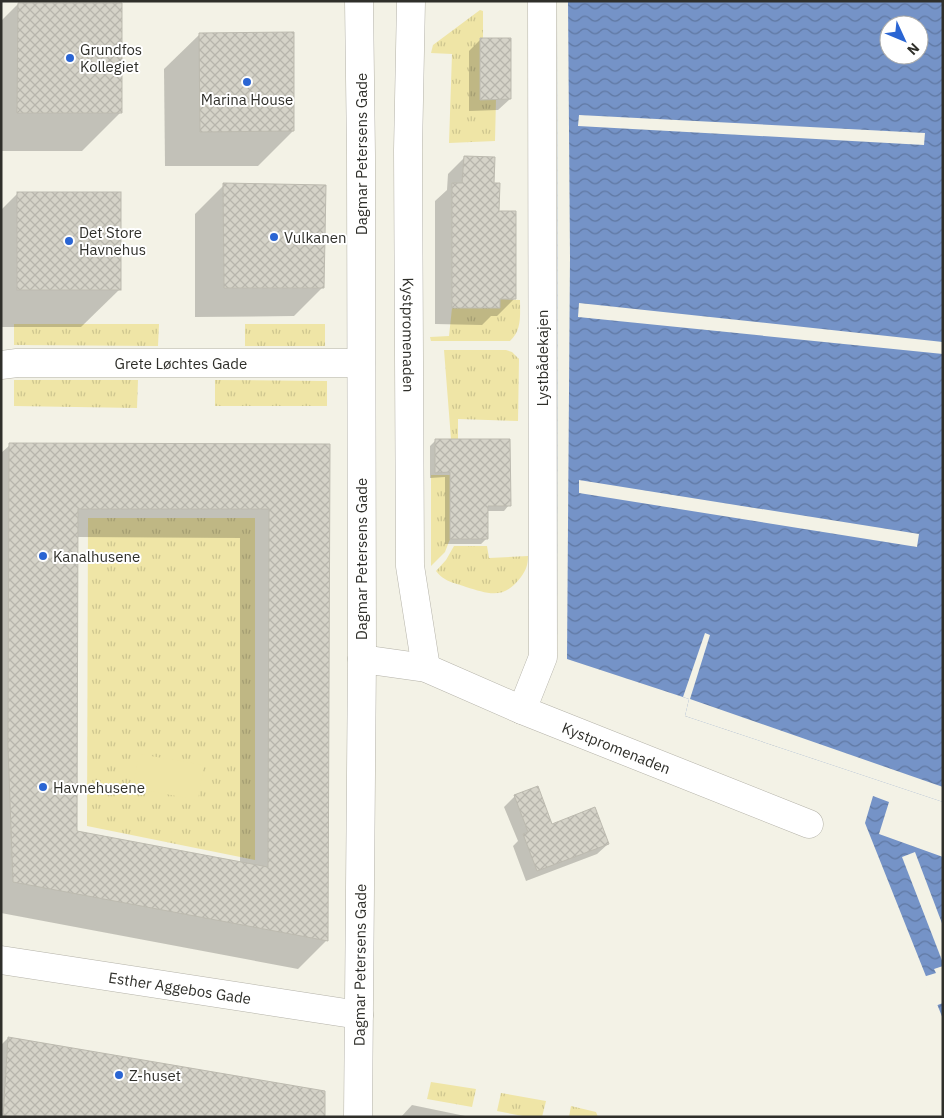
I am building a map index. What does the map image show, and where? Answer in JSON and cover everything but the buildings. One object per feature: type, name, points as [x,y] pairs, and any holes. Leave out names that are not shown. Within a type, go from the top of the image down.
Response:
[{"type":"street","name":"Dagmar Petersens Gade","points":[[358,1109],[362,659],[359,1]]},
{"type":"street","name":"Kystpromenaden","points":[[411,1],[408,150],[410,566],[426,668]]},
{"type":"street","name":"Lystbådekajen","points":[[522,710],[543,657],[542,1]]},
{"type":"street","name":"Grete Løchtes Gade","points":[[1,365],[17,363],[361,362]]},
{"type":"street","name":"Kystpromenaden","points":[[362,659],[426,668],[522,710],[809,824]]},
{"type":"street","name":"Esther Aggebos Gade","points":[[1,960],[359,1014]]},
{"type":"green space","points":[[480,10],[483,11],[483,38],[480,38],[496,99],[495,141],[449,143],[452,54],[431,53],[433,45]]},
{"type":"green space","points":[[500,299],[520,300],[520,317],[517,332],[510,341],[431,341],[430,337],[449,336],[452,308],[500,308]]},
{"type":"green space","points":[[14,324],[159,324],[158,346],[14,345]]},
{"type":"green space","points":[[245,324],[325,324],[325,346],[245,346]]},
{"type":"green space","points":[[444,350],[506,350],[512,352],[519,359],[518,421],[458,419],[458,439],[451,439]]},
{"type":"green space","points":[[14,380],[138,380],[137,408],[14,406]]},
{"type":"green space","points":[[215,380],[327,381],[327,406],[215,406]]},
{"type":"green space","points":[[431,475],[450,475],[450,539],[445,552],[431,566]]},
{"type":"green space","points":[[88,518],[255,518],[255,860],[87,826]]},
{"type":"green space","points":[[454,546],[487,546],[489,558],[528,556],[527,565],[521,577],[508,589],[496,593],[482,592],[449,581],[436,571],[446,560]]},
{"type":"green space","points":[[139,754],[204,765],[198,800],[133,788]]},
{"type":"green space","points":[[431,1082],[476,1089],[472,1107],[427,1099]]},
{"type":"green space","points":[[501,1093],[546,1101],[542,1117],[528,1117],[497,1111]]},
{"type":"green space","points":[[571,1106],[596,1112],[598,1117],[569,1117]]},
{"type":"water","points":[[558,1],[943,1],[943,802],[685,716],[689,699],[567,659],[557,659]]},
{"type":"water","points":[[873,796],[889,802],[879,834],[943,857],[943,1019],[865,823]]},
{"type":"pier","points":[[558,1],[568,1],[570,257],[567,659],[557,659]]},
{"type":"pier","points":[[579,115],[925,133],[924,145],[578,126]]},
{"type":"pier","points":[[579,303],[943,342],[943,354],[578,317]]},
{"type":"pier","points":[[579,480],[919,534],[917,547],[579,493]]},
{"type":"pier","points":[[705,633],[710,635],[690,699],[943,787],[943,802],[685,716],[689,699],[683,697]]},
{"type":"pier","points":[[915,852],[943,926],[943,963],[902,857]]},
{"type":"pier","points":[[943,966],[943,1003],[935,1006],[923,977],[936,973],[934,969]]},
{"type":"place","name":"Grundfos Kollegiet","points":[[70,58]]},
{"type":"place","name":"Marina House","points":[[247,82]]},
{"type":"place","name":"Vulkanen","points":[[274,237]]},
{"type":"place","name":"Det Store Havnehus","points":[[69,241]]},
{"type":"place","name":"Kanalhusene","points":[[43,556]]},
{"type":"place","name":"Havnehusene","points":[[43,787]]},
{"type":"place","name":"Z-huset","points":[[119,1075]]}]
